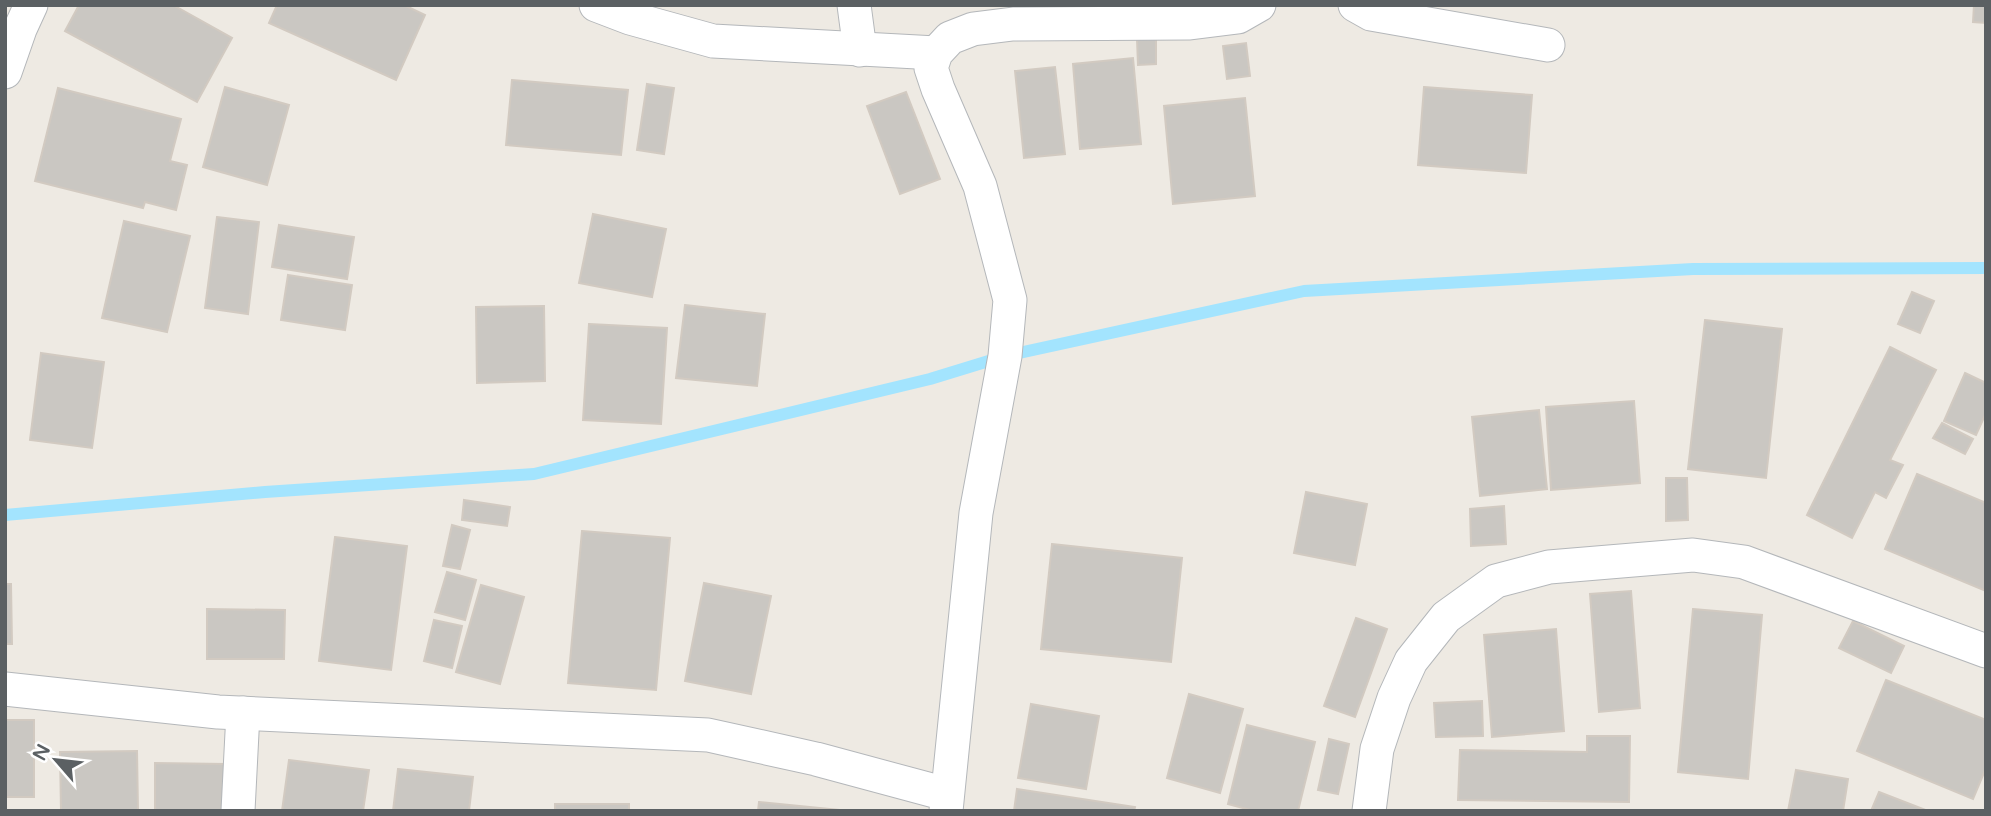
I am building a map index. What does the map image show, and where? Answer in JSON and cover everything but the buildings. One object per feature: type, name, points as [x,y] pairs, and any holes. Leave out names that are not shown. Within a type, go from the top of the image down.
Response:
[{"type":"street","points":[[5,72],[31,5]]},
{"type":"street","points":[[596,5],[630,18],[713,41],[936,53]]},
{"type":"street","points":[[854,5],[860,50]]},
{"type":"street","points":[[5,689],[218,712],[708,735],[816,759],[946,802],[976,513],[1005,356],[1010,300],[980,186],[931,68],[936,53],[950,38],[973,29],[1013,24],[1190,23],[1238,17],[1259,5]]},
{"type":"street","points":[[1355,5],[1371,14],[1548,45]]},
{"type":"street","points":[[1369,811],[1377,749],[1394,698],[1411,661],[1446,617],[1496,581],[1549,567],[1693,555],[1744,562],[1986,651]]},
{"type":"street","points":[[238,811],[243,713]]},
{"type":"waterway","points":[[5,515],[265,492],[534,474],[930,379],[1005,356],[1304,291],[1693,269],[1986,268]]}]
